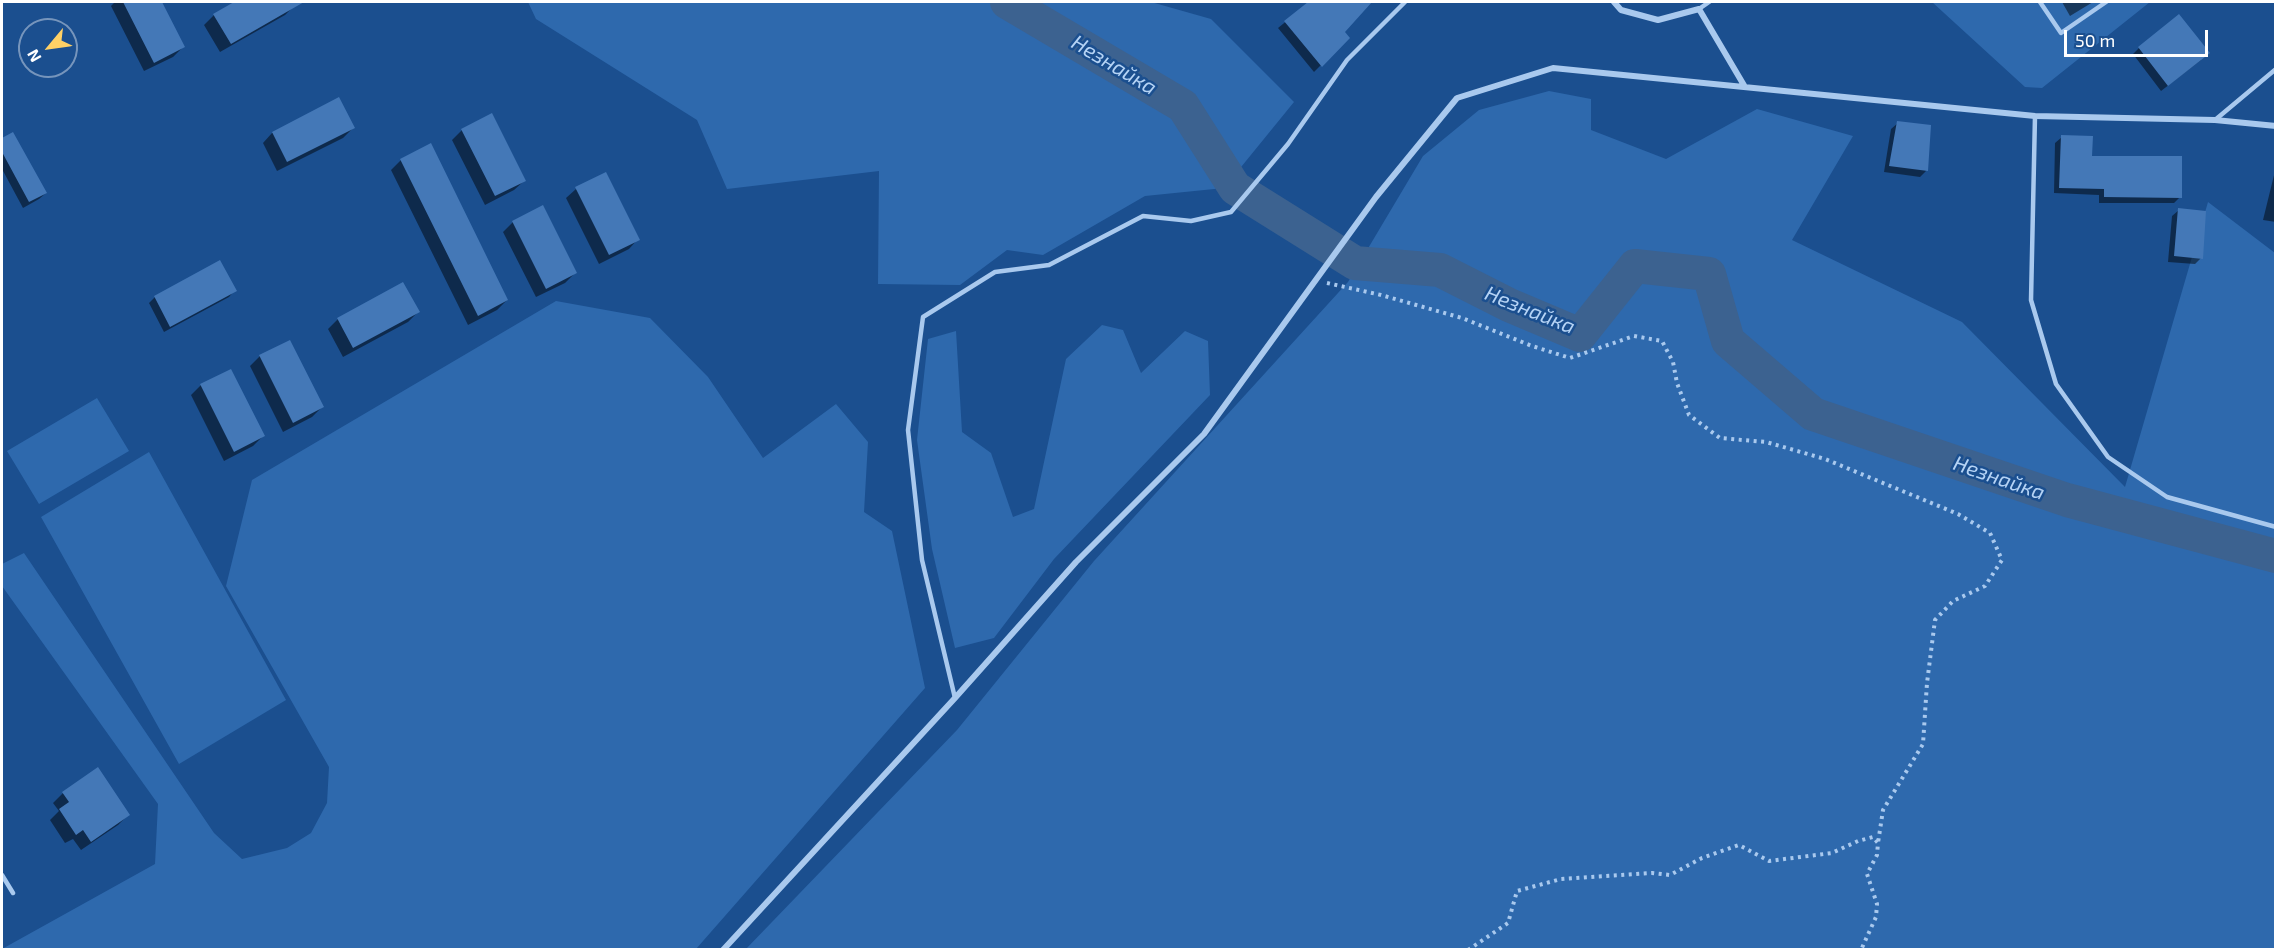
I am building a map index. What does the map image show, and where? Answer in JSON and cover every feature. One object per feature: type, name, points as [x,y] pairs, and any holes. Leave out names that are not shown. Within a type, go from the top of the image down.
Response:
[{"type":"street","points":[[1614,2],[1621,10],[1658,20],[1699,9],[1745,87]]},
{"type":"street","points":[[723,950],[955,698],[1076,562],[1204,434],[1376,196],[1457,98],[1553,68],[2035,116],[2215,120],[2276,126]]},
{"type":"lane","points":[[955,698],[922,560],[908,430],[923,317],[995,272],[1049,265],[1143,216],[1191,221],[1231,212],[1288,144],[1347,60],[1405,2]]},
{"type":"lane","points":[[1699,9],[1709,2]]},
{"type":"lane","points":[[2040,2],[2061,33],[2106,2]]},
{"type":"lane","points":[[2215,120],[2276,69]]},
{"type":"lane","points":[[2035,116],[2031,300],[2056,384],[2108,457],[2167,497],[2276,527]]},
{"type":"lane","points":[[2,875],[13,893]]},
{"type":"path","points":[[1316,280],[1381,295],[1462,318],[1532,346],[1570,358],[1634,336],[1662,341],[1673,362],[1677,383],[1689,415],[1720,438],[1766,442],[1825,459],[1958,514],[1990,533],[2002,560],[1985,586],[1953,601],[1935,620],[1926,683],[1923,744],[1883,810],[1877,855],[1867,874],[1877,904],[1876,917],[1861,950]]},
{"type":"path","points":[[1468,950],[1508,923],[1516,891],[1561,879],[1652,873],[1670,875],[1702,858],[1739,845],[1769,861],[1833,853],[1858,841],[1873,837],[1878,843]]},
{"type":"shaded area","points":[[528,2],[1151,2],[1211,19],[1294,102],[1224,188],[1145,196],[1043,255],[1007,250],[960,285],[878,284],[879,171],[727,189],[697,120],[536,19]]},
{"type":"shaded area","points":[[1932,2],[2150,2],[2042,88],[2025,87]]},
{"type":"shaded area","points":[[1549,91],[1591,99],[1591,130],[1666,159],[1757,109],[1853,136],[1792,240],[1962,322],[2125,487],[2208,202],[2275,253],[2275,949],[745,950],[957,730],[1094,561],[1348,282],[1423,156],[1479,110]]},
{"type":"shaded area","points":[[556,301],[650,318],[708,377],[763,458],[836,404],[868,442],[864,512],[892,531],[925,688],[696,949],[2,949],[155,864],[158,804],[2,586],[2,564],[24,553],[214,833],[242,859],[287,848],[311,833],[327,803],[329,767],[226,586],[252,480]]},
{"type":"shaded area","points":[[1102,325],[1123,330],[1141,373],[1185,331],[1208,341],[1210,395],[1054,559],[994,638],[955,648],[932,549],[917,440],[928,339],[956,331],[962,432],[991,453],[1013,517],[1034,509],[1066,359]]},
{"type":"shaded area","points":[[97,398],[129,451],[39,504],[7,451]]},
{"type":"shaded area","points":[[149,452],[286,700],[179,764],[41,517]]},
{"type":"building","points":[[123,2],[162,2],[185,47],[154,63]]},
{"type":"building","points":[[234,2],[304,2],[231,44],[213,14]]},
{"type":"building","points":[[1308,2],[1372,2],[1345,32],[1350,38],[1322,67],[1284,21]]},
{"type":"building","points":[[2179,14],[2210,53],[2168,86],[2138,47]]},
{"type":"building","points":[[339,97],[355,128],[287,162],[272,132]]},
{"type":"building","points":[[492,113],[526,181],[495,196],[461,129]]},
{"type":"building","points":[[1897,121],[1931,125],[1928,171],[1889,166]]},
{"type":"building","points":[[13,132],[47,193],[29,202],[2,152],[2,138]]},
{"type":"building","points":[[2061,135],[2093,136],[2092,156],[2182,156],[2182,198],[2104,197],[2104,189],[2059,188]]},
{"type":"building","points":[[431,143],[508,300],[478,316],[400,159]]},
{"type":"building","points":[[606,172],[640,240],[609,255],[575,187]]},
{"type":"building","points":[[543,205],[577,273],[546,289],[512,221]]},
{"type":"building","points":[[2178,208],[2206,211],[2203,259],[2174,256]]},
{"type":"building","points":[[220,260],[237,291],[170,327],[154,296]]},
{"type":"building","points":[[403,282],[420,312],[353,348],[337,318]]},
{"type":"building","points":[[290,340],[324,407],[293,423],[259,355]]},
{"type":"building","points":[[231,369],[265,436],[234,452],[200,384]]},
{"type":"building","points":[[98,767],[130,815],[91,842],[83,830],[76,835],[59,809],[69,802],[62,792]]},
{"type":"waterway","name":"Незнайка","points":[[1007,2],[1183,106],[1235,188],[1355,263],[1440,270],[1509,305],[1580,335],[1635,266],[1709,274],[1728,341],[1813,414],[2067,500],[2276,556]]}]
